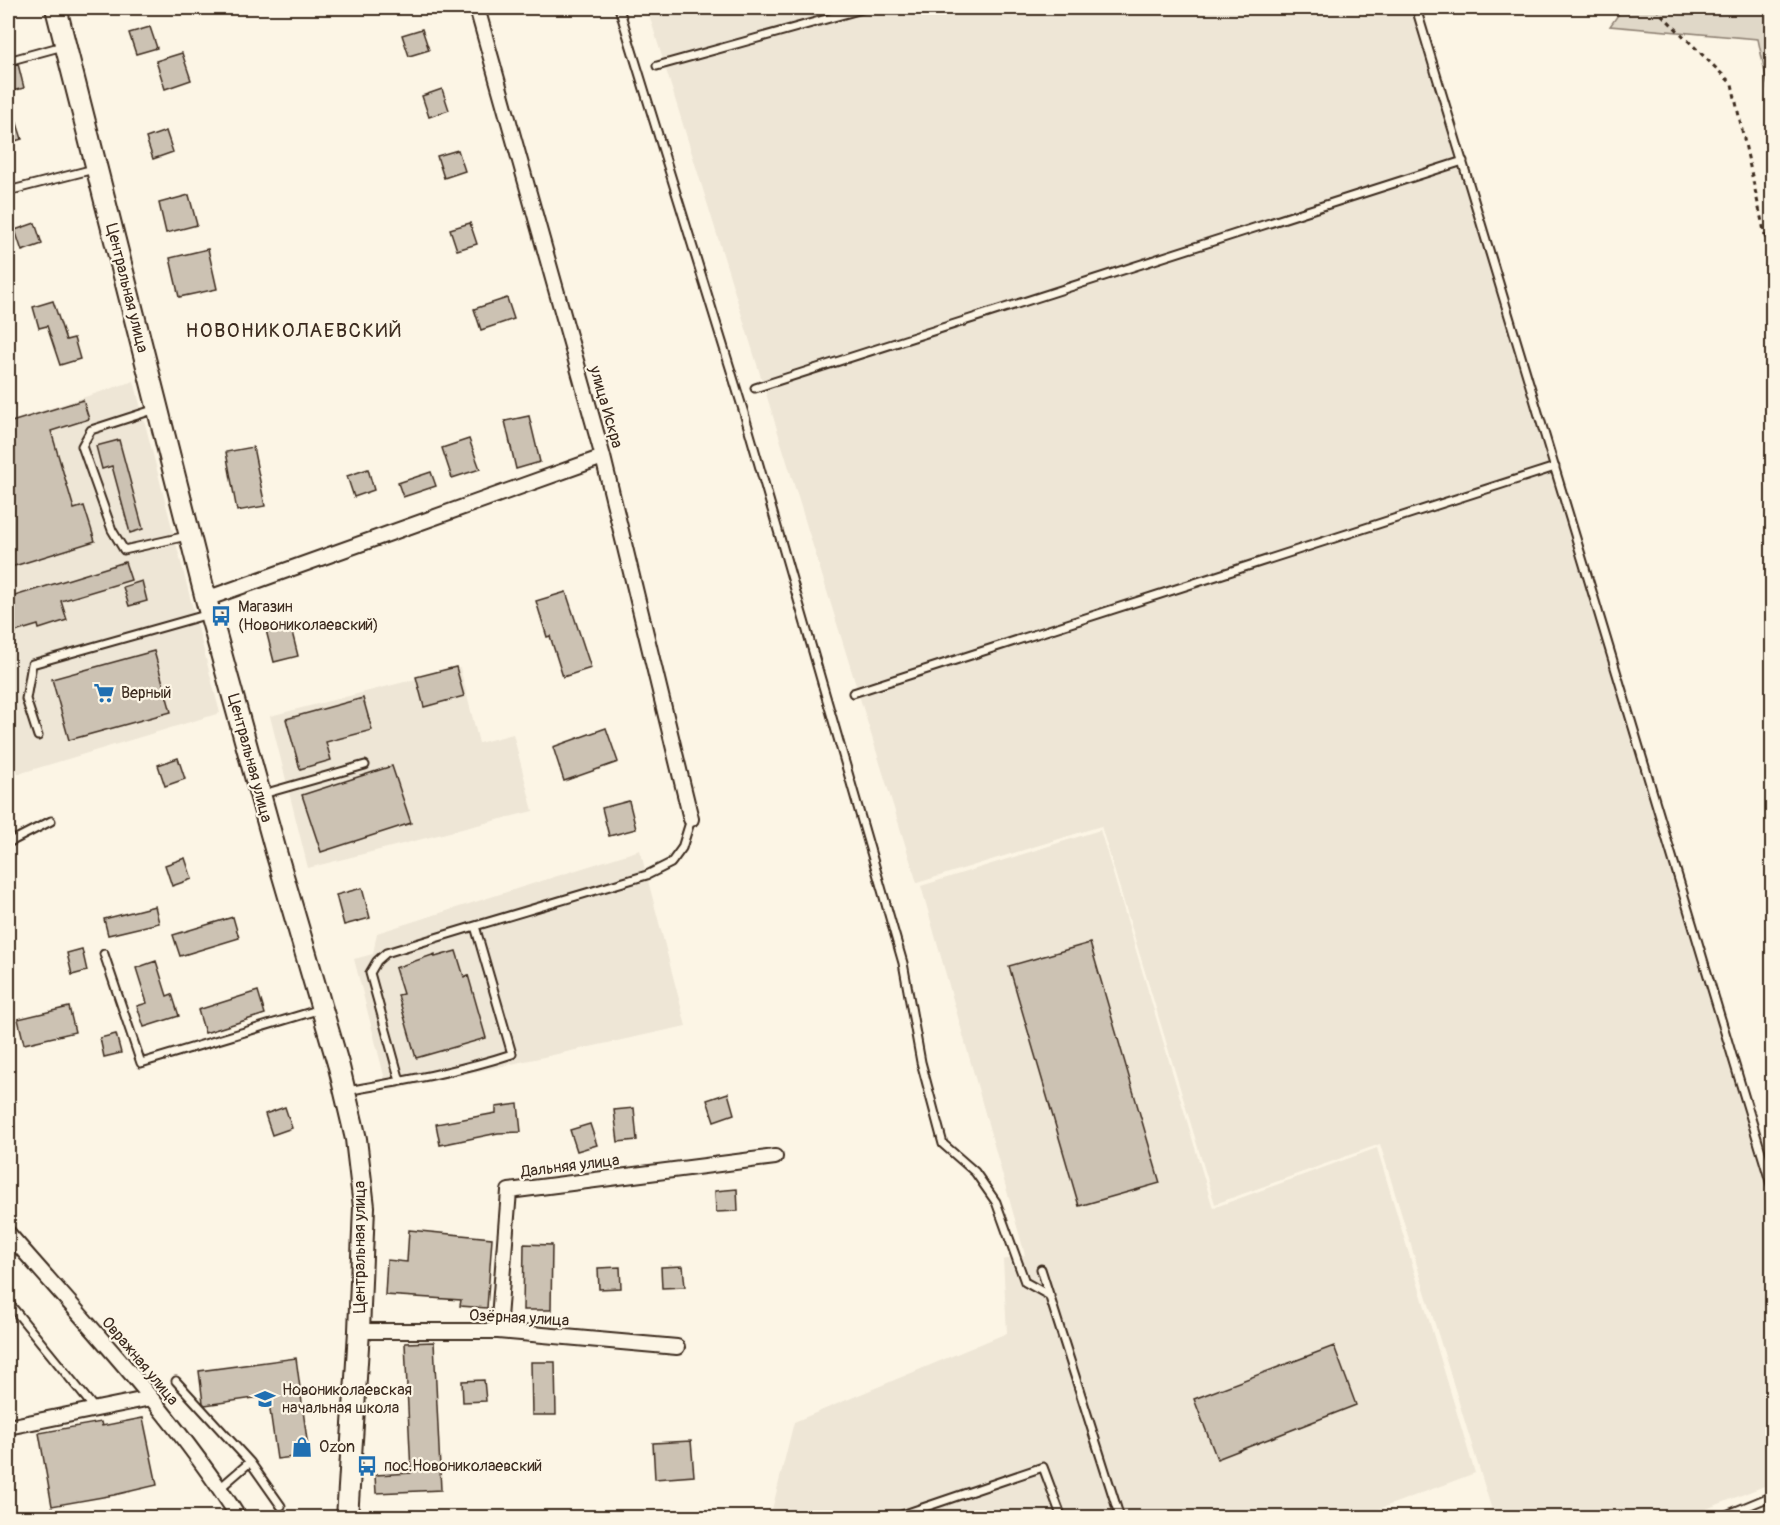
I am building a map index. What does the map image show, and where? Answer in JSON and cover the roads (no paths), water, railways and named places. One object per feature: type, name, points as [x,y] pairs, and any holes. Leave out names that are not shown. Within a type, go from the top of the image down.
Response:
[{"type":"main road","name":"Центральная улица","points":[[56,8],[208,607],[345,1091],[356,1139],[363,1207],[359,1330],[347,1518]]},
{"type":"street","name":"улица Искра","points":[[477,8],[603,457],[691,819]]},
{"type":"street","points":[[208,607],[603,457]]},
{"type":"street","name":"Дальняя улица","points":[[498,1331],[509,1191],[775,1157]]},
{"type":"street","name":"Овражная улица","points":[[8,1233],[151,1398],[220,1488],[239,1518]]},
{"type":"street","name":"Озёрная улица","points":[[359,1330],[498,1331],[677,1347]]},
{"type":"street","points":[[8,1427],[151,1398]]},
{"type":"lane","points":[[619,8],[744,413],[903,963],[921,1062],[943,1144],[975,1172],[996,1202],[1025,1282],[1050,1296]]},
{"type":"lane","points":[[657,66],[866,8]]},
{"type":"lane","points":[[1416,8],[1773,1188]]},
{"type":"lane","points":[[8,61],[66,45]]},
{"type":"lane","points":[[755,388],[1462,161]]},
{"type":"lane","points":[[8,191],[96,168]]},
{"type":"lane","points":[[158,409],[91,430],[82,446],[112,530],[124,550],[190,536]]},
{"type":"lane","points":[[853,693],[1555,467]]},
{"type":"lane","points":[[38,736],[26,699],[32,664],[208,607]]},
{"type":"lane","points":[[260,795],[365,765]]},
{"type":"lane","points":[[400,1081],[370,973],[377,961],[386,953],[647,875],[671,863],[682,848],[691,819]]},
{"type":"lane","points":[[8,843],[51,821]]},
{"type":"lane","points":[[345,1091],[470,1068],[512,1054],[475,926]]},
{"type":"lane","points":[[104,954],[141,1063],[321,1009]]},
{"type":"lane","points":[[1041,1269],[1120,1518]]},
{"type":"lane","points":[[8,1302],[96,1410]]},
{"type":"lane","points":[[176,1381],[250,1462],[281,1506]]},
{"type":"lane","points":[[220,1488],[250,1462]]},
{"type":"lane","points":[[893,1518],[1043,1467],[1062,1518]]},
{"type":"lane","points":[[1719,1518],[1773,1496]]},
{"type":"place","name":"Магазин (Новониколаевский)","points":[[221,616]]},
{"type":"place","name":"Верный","points":[[104,693]]},
{"type":"place","name":"Новониколаевская начальная школа","points":[[265,1399]]},
{"type":"place","name":"Ozon","points":[[302,1447]]},
{"type":"place","name":"пос.Новониколаевский","points":[[367,1466]]},
{"type":"district","name":"НОВОНИКОЛАЕВСКИЙ","points":[[294,330]]}]
